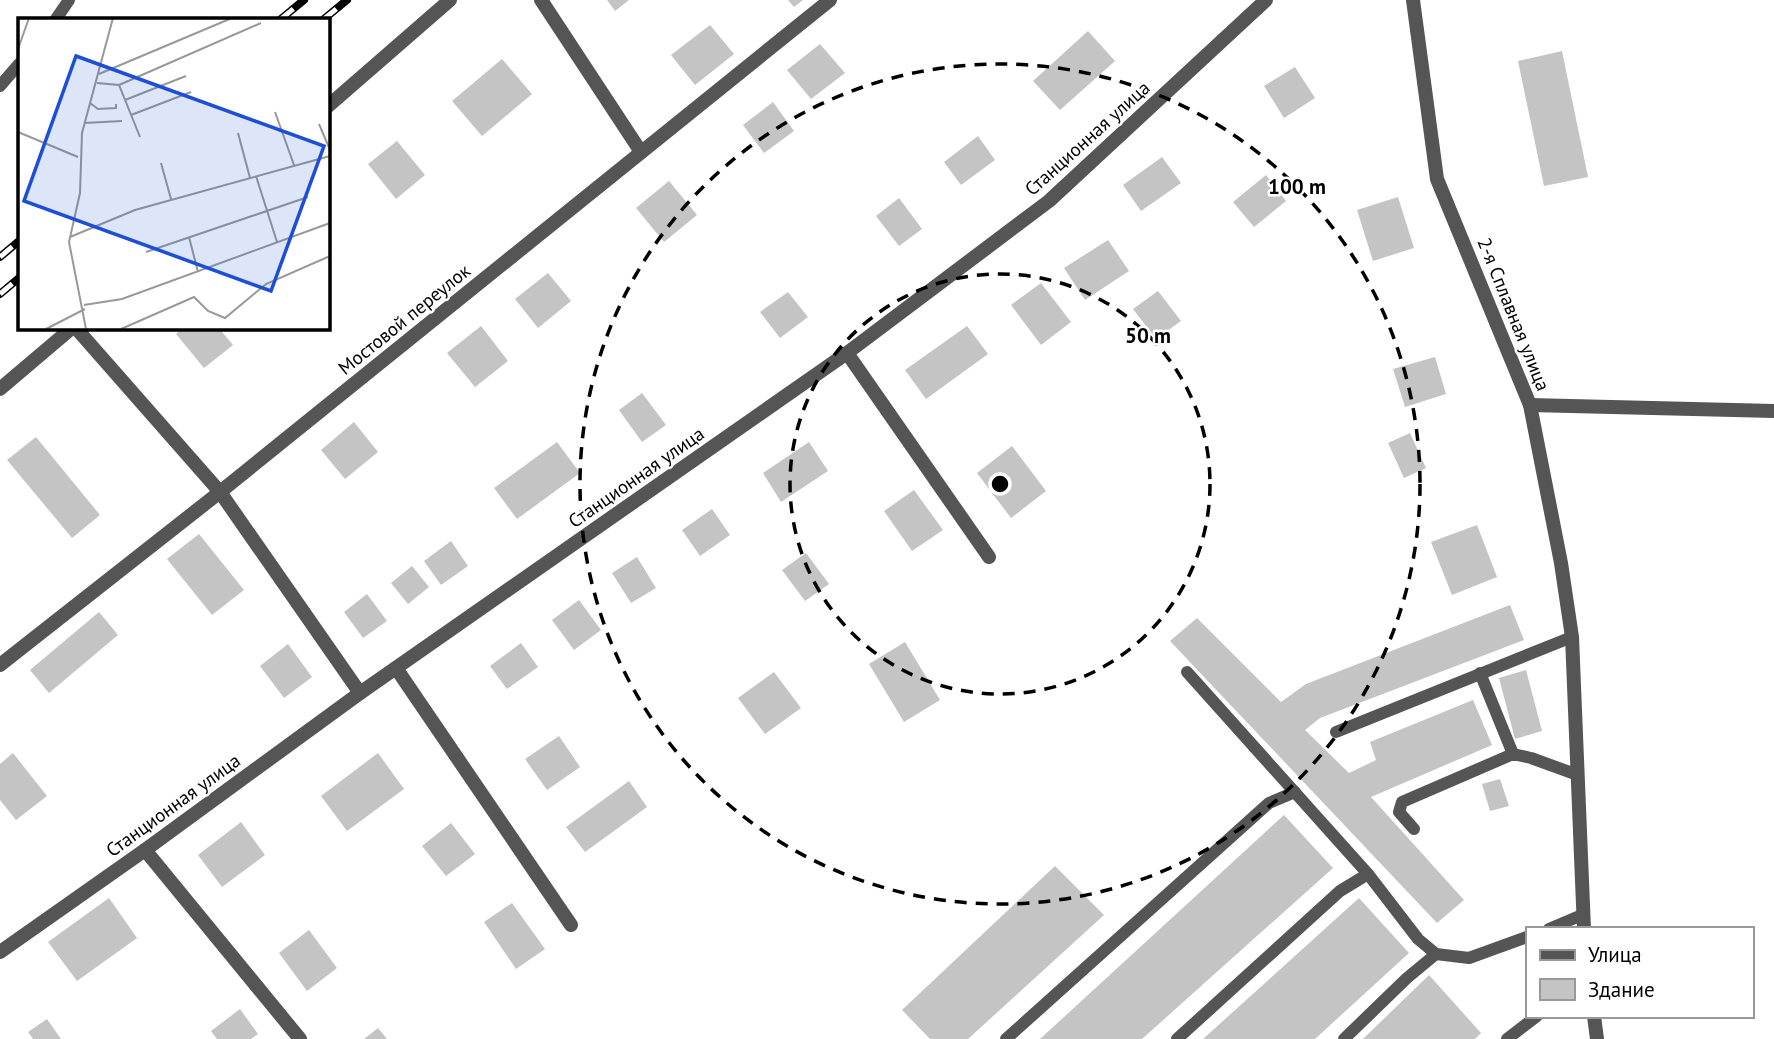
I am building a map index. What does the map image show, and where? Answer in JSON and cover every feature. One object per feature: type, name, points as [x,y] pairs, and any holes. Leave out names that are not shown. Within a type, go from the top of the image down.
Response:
[{"type":"street","points":[[329,105],[450,0]]},
{"type":"street","points":[[541,0],[641,152]]},
{"type":"street","name":"Мостовой переулок","points":[[0,665],[220,492],[830,0]]},
{"type":"street","name":"Станционная улица","points":[[0,952],[360,693],[847,354],[1049,201],[1266,0]]},
{"type":"street","name":"2-я Сплавная улица","points":[[1413,0],[1437,179],[1530,405],[1774,411]]},
{"type":"street","points":[[0,389],[72,329]]},
{"type":"street","points":[[76,329],[220,492],[360,693]]},
{"type":"street","points":[[847,354],[989,557]]},
{"type":"street","points":[[1530,405],[1562,563],[1572,637],[1583,922]]},
{"type":"street","points":[[396,668],[570,925]]},
{"type":"street","points":[[145,850],[300,1039]]},
{"type":"street","points":[[1594,1018],[1597,1039]]},
{"type":"lane","points":[[57,18],[69,0]]},
{"type":"lane","points":[[0,86],[18,65]]},
{"type":"lane","points":[[1336,732],[1572,637]]},
{"type":"lane","points":[[1187,672],[1368,874],[1418,939],[1436,954],[1469,958],[1526,937]]},
{"type":"lane","points":[[1480,673],[1513,754]]},
{"type":"lane","points":[[1414,829],[1399,812],[1402,802],[1513,754],[1578,775]]},
{"type":"lane","points":[[1006,1039],[1269,803],[1295,792]]},
{"type":"lane","points":[[1177,1039],[1340,891],[1368,874]]},
{"type":"lane","points":[[1559,927],[1583,922]]},
{"type":"lane","points":[[1344,1039],[1436,954]]},
{"type":"lane","points":[[1507,1039],[1534,1018]]},
{"type":"building","points":[[607,0],[629,0],[615,11]]},
{"type":"building","points":[[788,0],[803,0],[794,7]]},
{"type":"building","points":[[710,25],[734,54],[695,85],[671,55]]},
{"type":"building","points":[[1088,31],[1115,61],[1060,110],[1033,81]]},
{"type":"building","points":[[820,44],[845,73],[811,99],[787,70]]},
{"type":"building","points":[[1562,51],[1588,177],[1544,186],[1518,61]]},
{"type":"building","points":[[502,59],[532,94],[482,136],[452,101]]},
{"type":"building","points":[[1295,67],[1315,98],[1284,118],[1264,86]]},
{"type":"building","points":[[773,102],[794,131],[764,153],[743,125]]},
{"type":"building","points":[[978,136],[995,160],[961,185],[944,162]]},
{"type":"building","points":[[397,141],[425,175],[396,199],[368,164]]},
{"type":"building","points":[[1162,157],[1181,183],[1141,211],[1123,185]]},
{"type":"building","points":[[1266,175],[1286,201],[1254,227],[1233,202]]},
{"type":"building","points":[[669,181],[697,215],[664,242],[636,208]]},
{"type":"building","points":[[1398,197],[1414,248],[1373,261],[1357,210]]},
{"type":"building","points":[[899,198],[922,229],[899,246],[876,216]]},
{"type":"building","points":[[1108,240],[1129,271],[1085,300],[1064,268]]},
{"type":"building","points":[[548,273],[571,301],[538,328],[515,299]]},
{"type":"building","points":[[1041,283],[1071,322],[1041,345],[1011,305]]},
{"type":"building","points":[[1158,291],[1181,321],[1156,339],[1133,309]]},
{"type":"building","points":[[788,292],[808,317],[780,338],[760,312]]},
{"type":"building","points":[[481,326],[508,361],[475,387],[447,353]]},
{"type":"building","points":[[967,326],[988,354],[926,399],[905,370]]},
{"type":"building","points":[[182,329],[220,329],[233,345],[204,368],[176,334]]},
{"type":"building","points":[[1435,357],[1446,394],[1405,407],[1393,369]]},
{"type":"building","points":[[642,393],[666,425],[642,442],[619,410]]},
{"type":"building","points":[[354,422],[378,452],[345,479],[321,450]]},
{"type":"building","points":[[1410,433],[1426,468],[1404,478],[1388,443]]},
{"type":"building","points":[[36,437],[100,515],[72,538],[7,460]]},
{"type":"building","points":[[557,442],[580,473],[517,519],[494,488]]},
{"type":"building","points":[[809,442],[828,471],[781,502],[763,473]]},
{"type":"building","points":[[1012,446],[1046,491],[1011,518],[977,473]]},
{"type":"building","points":[[914,490],[943,530],[912,551],[884,511]]},
{"type":"building","points":[[712,509],[730,535],[700,556],[682,530]]},
{"type":"building","points":[[1477,525],[1497,577],[1452,595],[1431,542]]},
{"type":"building","points":[[199,534],[244,590],[212,615],[167,559]]},
{"type":"building","points":[[451,541],[468,566],[441,585],[424,561]]},
{"type":"building","points":[[806,553],[829,584],[805,601],[782,570]]},
{"type":"building","points":[[637,557],[656,588],[631,603],[612,573]]},
{"type":"building","points":[[412,566],[429,587],[408,604],[391,583]]},
{"type":"building","points":[[367,594],[387,621],[363,638],[344,612]]},
{"type":"building","points":[[579,600],[601,630],[574,650],[552,620]]},
{"type":"building","points":[[1510,605],[1524,640],[1320,718],[1305,730],[1349,773],[1376,760],[1370,742],[1473,700],[1492,745],[1371,797],[1464,900],[1437,923],[1170,641],[1197,618],[1281,702],[1306,684]]},
{"type":"building","points":[[99,612],[118,635],[49,693],[30,670]]},
{"type":"building","points":[[905,642],[940,700],[904,722],[869,664]]},
{"type":"building","points":[[521,643],[538,667],[507,689],[490,666]]},
{"type":"building","points":[[288,644],[312,677],[284,698],[260,666]]},
{"type":"building","points":[[1526,670],[1542,731],[1515,739],[1499,678]]},
{"type":"building","points":[[774,672],[801,708],[765,734],[738,698]]},
{"type":"building","points":[[559,736],[580,767],[547,790],[525,759]]},
{"type":"building","points":[[13,753],[47,796],[16,820],[0,800],[0,764]]},
{"type":"building","points":[[378,753],[404,789],[347,831],[321,796]]},
{"type":"building","points":[[1500,779],[1509,806],[1490,811],[1482,784]]},
{"type":"building","points":[[629,781],[647,807],[585,852],[566,827]]},
{"type":"building","points":[[1284,815],[1333,868],[1142,1039],[1040,1039]]},
{"type":"building","points":[[241,822],[265,855],[222,887],[198,855]]},
{"type":"building","points":[[451,823],[475,854],[446,876],[422,846]]},
{"type":"building","points":[[1055,866],[1104,915],[968,1039],[930,1039],[902,1010]]},
{"type":"building","points":[[109,898],[137,938],[77,981],[48,942]]},
{"type":"building","points":[[1359,898],[1409,953],[1315,1039],[1203,1039]]},
{"type":"building","points":[[512,903],[545,949],[516,969],[484,922]]},
{"type":"building","points":[[309,930],[337,968],[307,991],[279,953]]},
{"type":"building","points":[[1429,975],[1481,1033],[1475,1039],[1363,1039]]},
{"type":"building","points":[[240,1009],[258,1034],[251,1039],[217,1039],[211,1031]]},
{"type":"building","points":[[47,1019],[61,1039],[33,1039],[28,1032]]},
{"type":"building","points":[[378,1028],[387,1039],[364,1039]]},
{"type":"railway","points":[[282,18],[304,0]]},
{"type":"railway","points":[[325,18],[347,0]]},
{"type":"railway","points":[[0,257],[18,242]]},
{"type":"railway","points":[[0,294],[18,279]]}]
